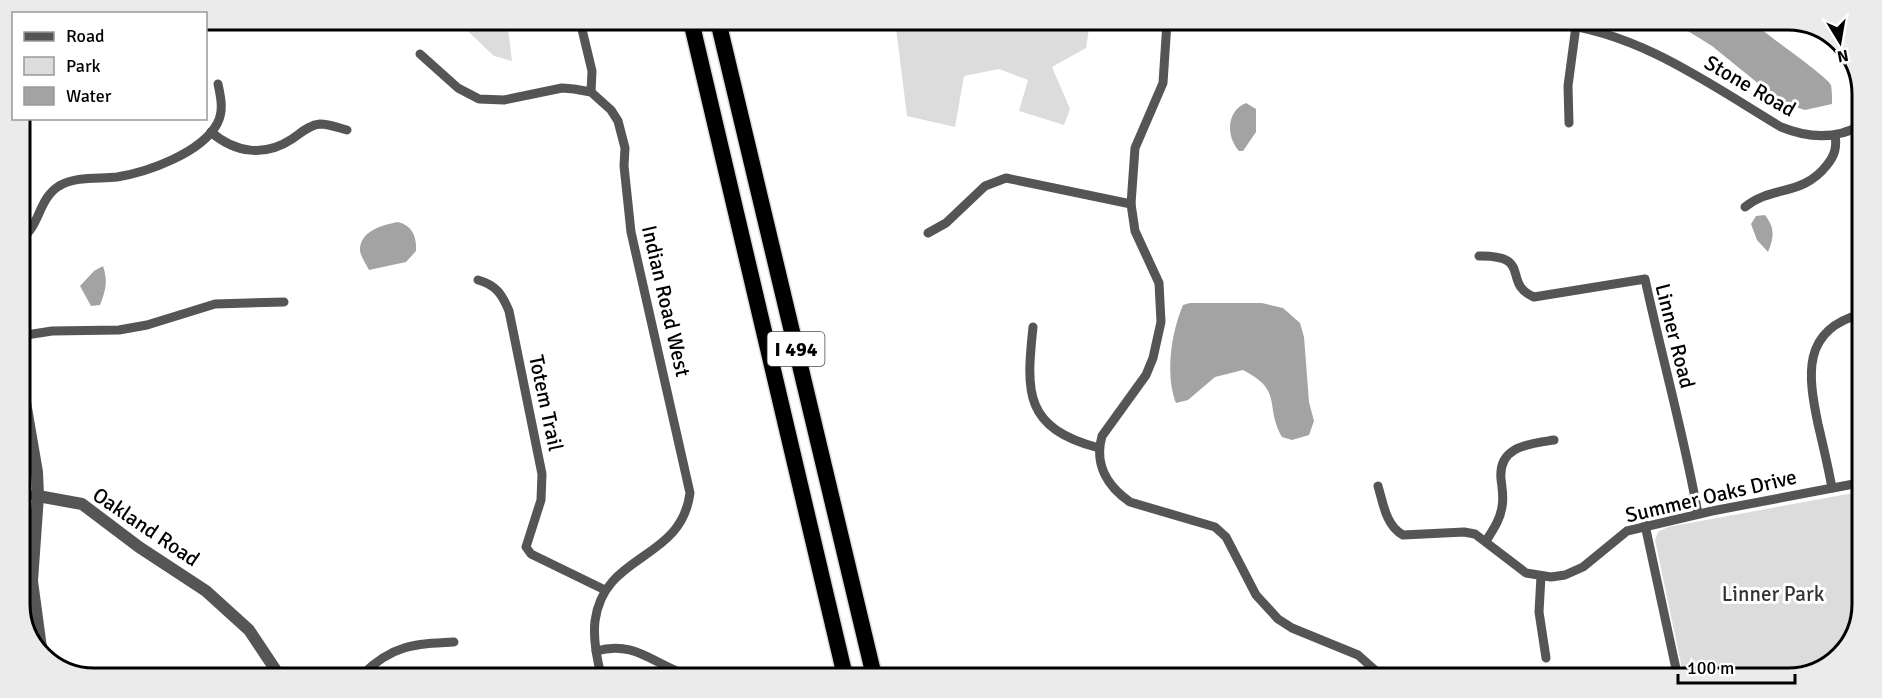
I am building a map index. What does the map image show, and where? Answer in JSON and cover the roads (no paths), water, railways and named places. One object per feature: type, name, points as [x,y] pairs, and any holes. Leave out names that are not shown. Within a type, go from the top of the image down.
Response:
[{"type":"highway","name":"I 494","points":[[693,30],[843,668]]},
{"type":"highway","name":"I 494","points":[[720,30],[872,668]]},
{"type":"street","points":[[420,54],[458,88],[479,99],[504,100],[562,88],[591,92],[592,70],[582,30]]},
{"type":"street","points":[[1167,30],[1164,83],[1135,148],[1131,204],[1135,231],[1159,283],[1161,322],[1153,358],[1146,375],[1102,436],[1098,448],[1102,470],[1118,494],[1144,507],[1215,527],[1226,537],[1256,595],[1278,619],[1292,628],[1358,655],[1373,668]]},
{"type":"street","points":[[1569,123],[1568,86],[1575,30]]},
{"type":"street","name":"Stone Road","points":[[1595,30],[1652,50],[1796,133],[1813,136],[1835,135],[1852,129]]},
{"type":"street","points":[[30,231],[48,195],[58,187],[80,179],[140,172],[178,157],[211,132],[217,124],[222,106],[218,84]]},
{"type":"street","name":"Indian Road West","points":[[591,92],[611,110],[622,133],[631,232],[690,493],[684,517],[670,537],[624,569],[605,590],[595,620],[596,651],[599,668]]},
{"type":"street","points":[[211,132],[227,144],[253,151],[279,147],[312,126],[328,125],[347,130]]},
{"type":"street","points":[[1745,207],[1756,198],[1784,193],[1812,181],[1831,160],[1837,146],[1835,135]]},
{"type":"street","points":[[928,233],[946,223],[985,186],[1006,178],[1131,204]]},
{"type":"street","name":"Linner Road","points":[[1479,256],[1505,258],[1511,262],[1521,288],[1534,297],[1645,279],[1669,388],[1682,426],[1698,514]]},
{"type":"street","name":"Totem Trail","points":[[478,280],[489,283],[499,290],[509,311],[542,474],[542,500],[526,547],[531,554],[605,590]]},
{"type":"street","points":[[30,334],[52,331],[119,330],[147,326],[215,304],[284,302]]},
{"type":"street","points":[[1832,488],[1811,388],[1811,361],[1823,336],[1845,319],[1852,317]]},
{"type":"street","points":[[1033,327],[1028,381],[1035,405],[1059,433],[1098,448]]},
{"type":"street","points":[[30,428],[38,496],[32,581],[37,633]]},
{"type":"street","points":[[1486,541],[1500,517],[1503,505],[1501,477],[1504,459],[1518,447],[1554,440]]},
{"type":"street","name":"Summer Oaks Drive","points":[[1378,486],[1388,519],[1397,532],[1411,535],[1464,532],[1486,541],[1512,565],[1526,573],[1541,576],[1565,575],[1575,571],[1618,536],[1645,525],[1852,484]]},
{"type":"street","points":[[30,495],[38,496]]},
{"type":"street","name":"Oakland Road","points":[[38,496],[82,504],[139,547],[206,591],[249,630],[274,668]]},
{"type":"street","points":[[1645,525],[1676,668]]},
{"type":"street","points":[[1541,576],[1539,612],[1546,658]]},
{"type":"street","points":[[370,668],[388,653],[404,647],[454,642]]},
{"type":"street","points":[[596,651],[621,646],[633,649],[671,668]]},
{"type":"water","points":[[1686,30],[1762,30],[1810,67],[1810,72],[1817,72],[1827,80],[1831,85],[1832,104],[1805,110],[1792,106],[1770,93],[1712,46]]},
{"type":"water","points":[[1246,103],[1256,109],[1256,132],[1243,151],[1239,151],[1232,139],[1230,125],[1235,112]]},
{"type":"water","points":[[1765,215],[1771,224],[1772,233],[1768,252],[1757,240],[1751,224],[1756,216]]},
{"type":"water","points":[[398,222],[413,232],[416,251],[406,262],[369,270],[360,248],[365,237],[374,229]]},
{"type":"water","points":[[103,266],[106,281],[104,294],[100,305],[91,306],[80,286],[94,271]]},
{"type":"water","points":[[1190,303],[1262,303],[1283,308],[1300,323],[1304,337],[1309,402],[1314,421],[1309,435],[1292,440],[1282,437],[1274,416],[1269,392],[1256,378],[1243,370],[1215,377],[1188,400],[1176,403],[1171,380],[1171,354],[1175,328],[1183,305]]},
{"type":"park label","name":"Linner Park","points":[[1773,594]]}]
